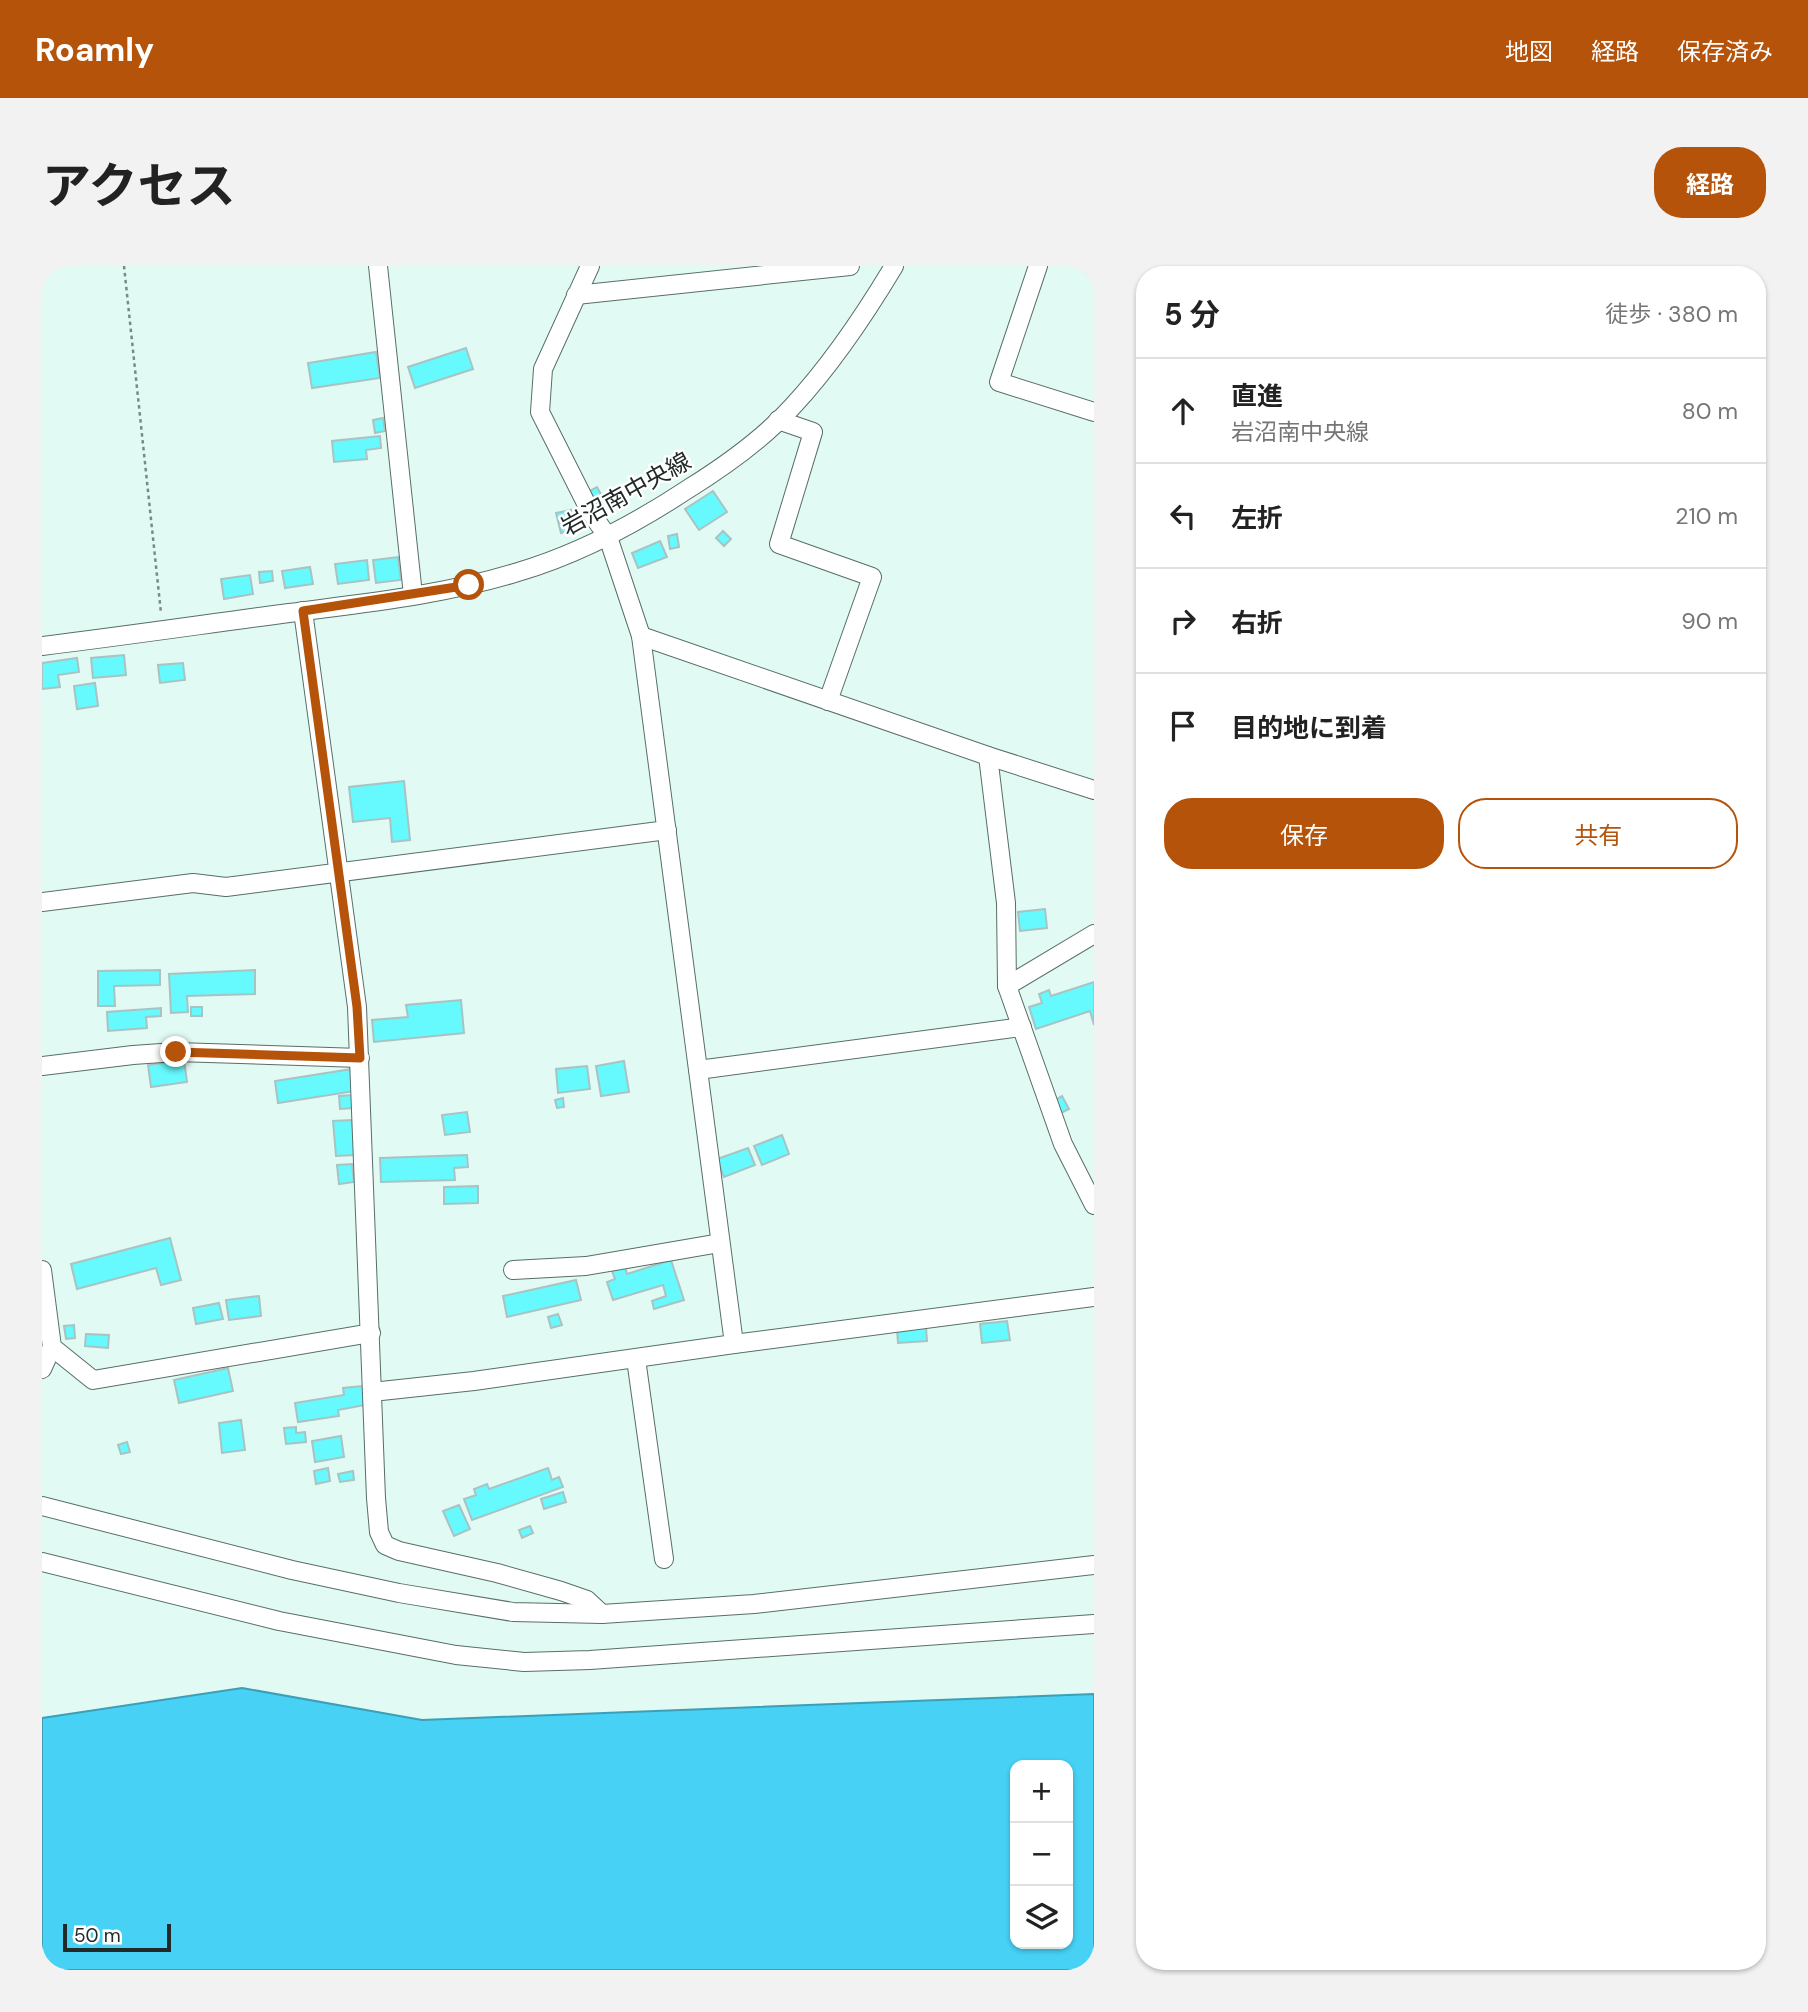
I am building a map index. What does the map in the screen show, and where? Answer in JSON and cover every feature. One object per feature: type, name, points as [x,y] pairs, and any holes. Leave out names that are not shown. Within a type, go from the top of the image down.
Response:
[{"type":"street","points":[[378,266],[413,595]]},
{"type":"street","points":[[590,266],[543,369],[540,412],[591,513],[608,537],[641,636],[734,1344]]},
{"type":"street","points":[[576,295],[850,266]]},
{"type":"street","name":"岩沼南中央線","points":[[42,646],[163,631],[469,585],[519,572],[608,537],[717,471],[790,409],[833,359],[872,304],[894,266]]},
{"type":"street","points":[[1038,266],[999,382],[1094,412]]},
{"type":"street","points":[[778,420],[813,432],[779,544],[872,577],[828,701]]},
{"type":"street","points":[[303,611],[357,1007],[379,1532],[385,1545],[561,1591],[587,1600],[602,1614]]},
{"type":"street","points":[[641,636],[1094,790]]},
{"type":"street","points":[[988,756],[1006,903],[1007,986],[1063,1144],[1094,1205]]},
{"type":"street","points":[[42,902],[193,883],[226,887],[667,830]]},
{"type":"street","points":[[1007,986],[1094,934]]},
{"type":"street","points":[[698,1070],[1022,1027]]},
{"type":"street","points":[[42,1066],[176,1052],[360,1058]]},
{"type":"street","points":[[513,1270],[586,1266],[720,1243]]},
{"type":"street","points":[[42,1270],[52,1347],[42,1369]]},
{"type":"street","points":[[373,1392],[474,1381],[1094,1297]]},
{"type":"street","points":[[52,1347],[93,1380],[370,1333]]},
{"type":"street","points":[[636,1359],[664,1559]]},
{"type":"street","points":[[42,1507],[292,1570],[399,1593],[513,1612],[602,1614],[754,1604],[1094,1565]]},
{"type":"street","points":[[42,1562],[279,1621],[456,1655],[524,1662],[617,1658],[1094,1624]]},
{"type":"path","points":[[124,266],[163,631]]},
{"type":"water","points":[[242,1688],[422,1720],[1094,1694],[1094,1970],[42,1970],[42,1718]]},
{"type":"building","points":[[466,348],[473,369],[415,388],[408,367]]},
{"type":"building","points":[[376,352],[380,378],[312,388],[308,363]]},
{"type":"building","points":[[383,418],[385,431],[375,433],[373,420]]},
{"type":"building","points":[[380,436],[381,448],[366,450],[367,459],[334,462],[332,441]]},
{"type":"building","points":[[597,487],[603,498],[594,503],[588,492]]},
{"type":"building","points":[[713,491],[727,512],[699,530],[685,509]]},
{"type":"building","points":[[575,509],[580,528],[561,533],[556,513]]},
{"type":"building","points":[[723,531],[731,539],[724,546],[716,538]]},
{"type":"building","points":[[677,534],[679,547],[670,549],[668,536]]},
{"type":"building","points":[[660,541],[667,557],[638,568],[632,553]]},
{"type":"building","points":[[398,557],[401,580],[376,583],[373,560]]},
{"type":"building","points":[[367,560],[369,580],[338,584],[335,564]]},
{"type":"building","points":[[310,567],[313,584],[285,588],[282,571]]},
{"type":"building","points":[[272,571],[273,581],[260,583],[259,572]]},
{"type":"building","points":[[250,575],[253,594],[224,599],[221,579]]},
{"type":"building","points":[[124,655],[126,675],[93,678],[91,658]]},
{"type":"building","points":[[77,658],[79,672],[58,675],[60,687],[42,689],[42,663]]},
{"type":"building","points":[[183,663],[185,680],[160,683],[158,665]]},
{"type":"building","points":[[95,683],[98,706],[77,709],[74,686]]},
{"type":"building","points":[[404,781],[410,840],[392,842],[390,818],[353,822],[349,787]]},
{"type":"building","points":[[1045,909],[1047,928],[1020,931],[1018,912]]},
{"type":"building","points":[[160,970],[160,985],[114,986],[115,1006],[98,1006],[98,971]]},
{"type":"building","points":[[255,970],[255,994],[187,996],[188,1012],[171,1013],[169,974]]},
{"type":"building","points":[[1094,982],[1094,1025],[1090,1011],[1036,1029],[1029,1007],[1042,1003],[1039,994],[1049,990],[1051,996]]},
{"type":"building","points":[[461,1000],[464,1033],[374,1042],[372,1020],[408,1017],[406,1005]]},
{"type":"building","points":[[191,1007],[202,1007],[202,1016],[191,1016]]},
{"type":"building","points":[[161,1008],[161,1016],[146,1017],[147,1028],[108,1031],[107,1012]]},
{"type":"building","points":[[184,1060],[187,1082],[151,1087],[148,1065]]},
{"type":"building","points":[[624,1061],[629,1092],[601,1096],[596,1066]]},
{"type":"building","points":[[587,1066],[590,1089],[558,1093],[556,1069]]},
{"type":"building","points":[[352,1069],[355,1091],[278,1103],[275,1081]]},
{"type":"building","points":[[353,1095],[354,1108],[340,1109],[339,1096]]},
{"type":"building","points":[[1062,1096],[1069,1109],[1061,1113],[1054,1101]]},
{"type":"building","points":[[563,1098],[564,1107],[557,1108],[555,1100]]},
{"type":"building","points":[[467,1112],[470,1132],[445,1135],[442,1115]]},
{"type":"building","points":[[352,1120],[355,1155],[336,1156],[333,1121]]},
{"type":"building","points":[[782,1135],[789,1154],[762,1165],[754,1146]]},
{"type":"building","points":[[748,1148],[755,1165],[724,1177],[717,1159]]},
{"type":"building","points":[[467,1155],[468,1167],[454,1168],[455,1180],[381,1182],[380,1158]]},
{"type":"building","points":[[352,1164],[354,1182],[339,1184],[337,1165]]},
{"type":"building","points":[[478,1186],[478,1203],[444,1204],[444,1187]]},
{"type":"building","points":[[170,1238],[181,1280],[161,1285],[156,1268],[77,1289],[71,1264]]},
{"type":"building","points":[[671,1260],[684,1300],[654,1309],[652,1301],[666,1296],[663,1285],[613,1300],[607,1282],[615,1279],[612,1271],[625,1267],[627,1274]]},
{"type":"building","points":[[576,1280],[581,1300],[507,1317],[503,1296]]},
{"type":"building","points":[[259,1296],[261,1316],[229,1320],[226,1300]]},
{"type":"building","points":[[219,1303],[223,1319],[196,1324],[193,1308]]},
{"type":"building","points":[[558,1314],[562,1325],[551,1328],[548,1317]]},
{"type":"building","points":[[1007,1321],[1010,1340],[982,1343],[980,1324]]},
{"type":"building","points":[[74,1325],[75,1338],[66,1339],[64,1326]]},
{"type":"building","points":[[926,1327],[927,1341],[898,1343],[897,1329]]},
{"type":"building","points":[[86,1334],[109,1335],[108,1348],[85,1346]]},
{"type":"building","points":[[228,1368],[233,1391],[179,1403],[174,1380]]},
{"type":"building","points":[[362,1386],[365,1405],[338,1410],[339,1416],[298,1422],[295,1403],[344,1395],[343,1388]]},
{"type":"building","points":[[241,1420],[245,1450],[222,1453],[219,1423]]},
{"type":"building","points":[[296,1427],[296,1433],[305,1432],[306,1442],[286,1444],[284,1428]]},
{"type":"building","points":[[341,1436],[344,1457],[315,1462],[312,1441]]},
{"type":"building","points":[[127,1442],[130,1452],[121,1454],[118,1445]]},
{"type":"building","points":[[328,1468],[330,1481],[316,1484],[314,1471]]},
{"type":"building","points":[[548,1468],[552,1480],[559,1477],[563,1487],[472,1520],[464,1499],[476,1495],[474,1489],[487,1484],[489,1489]]},
{"type":"building","points":[[353,1471],[354,1480],[340,1482],[338,1474]]},
{"type":"building","points":[[563,1492],[566,1502],[544,1509],[541,1499]]},
{"type":"building","points":[[459,1505],[470,1529],[454,1536],[443,1511]]},
{"type":"building","points":[[530,1526],[533,1533],[522,1538],[519,1530]]},
{"type":"route","points":[[176,1052],[360,1058],[357,1007],[303,611],[469,585]]}]
